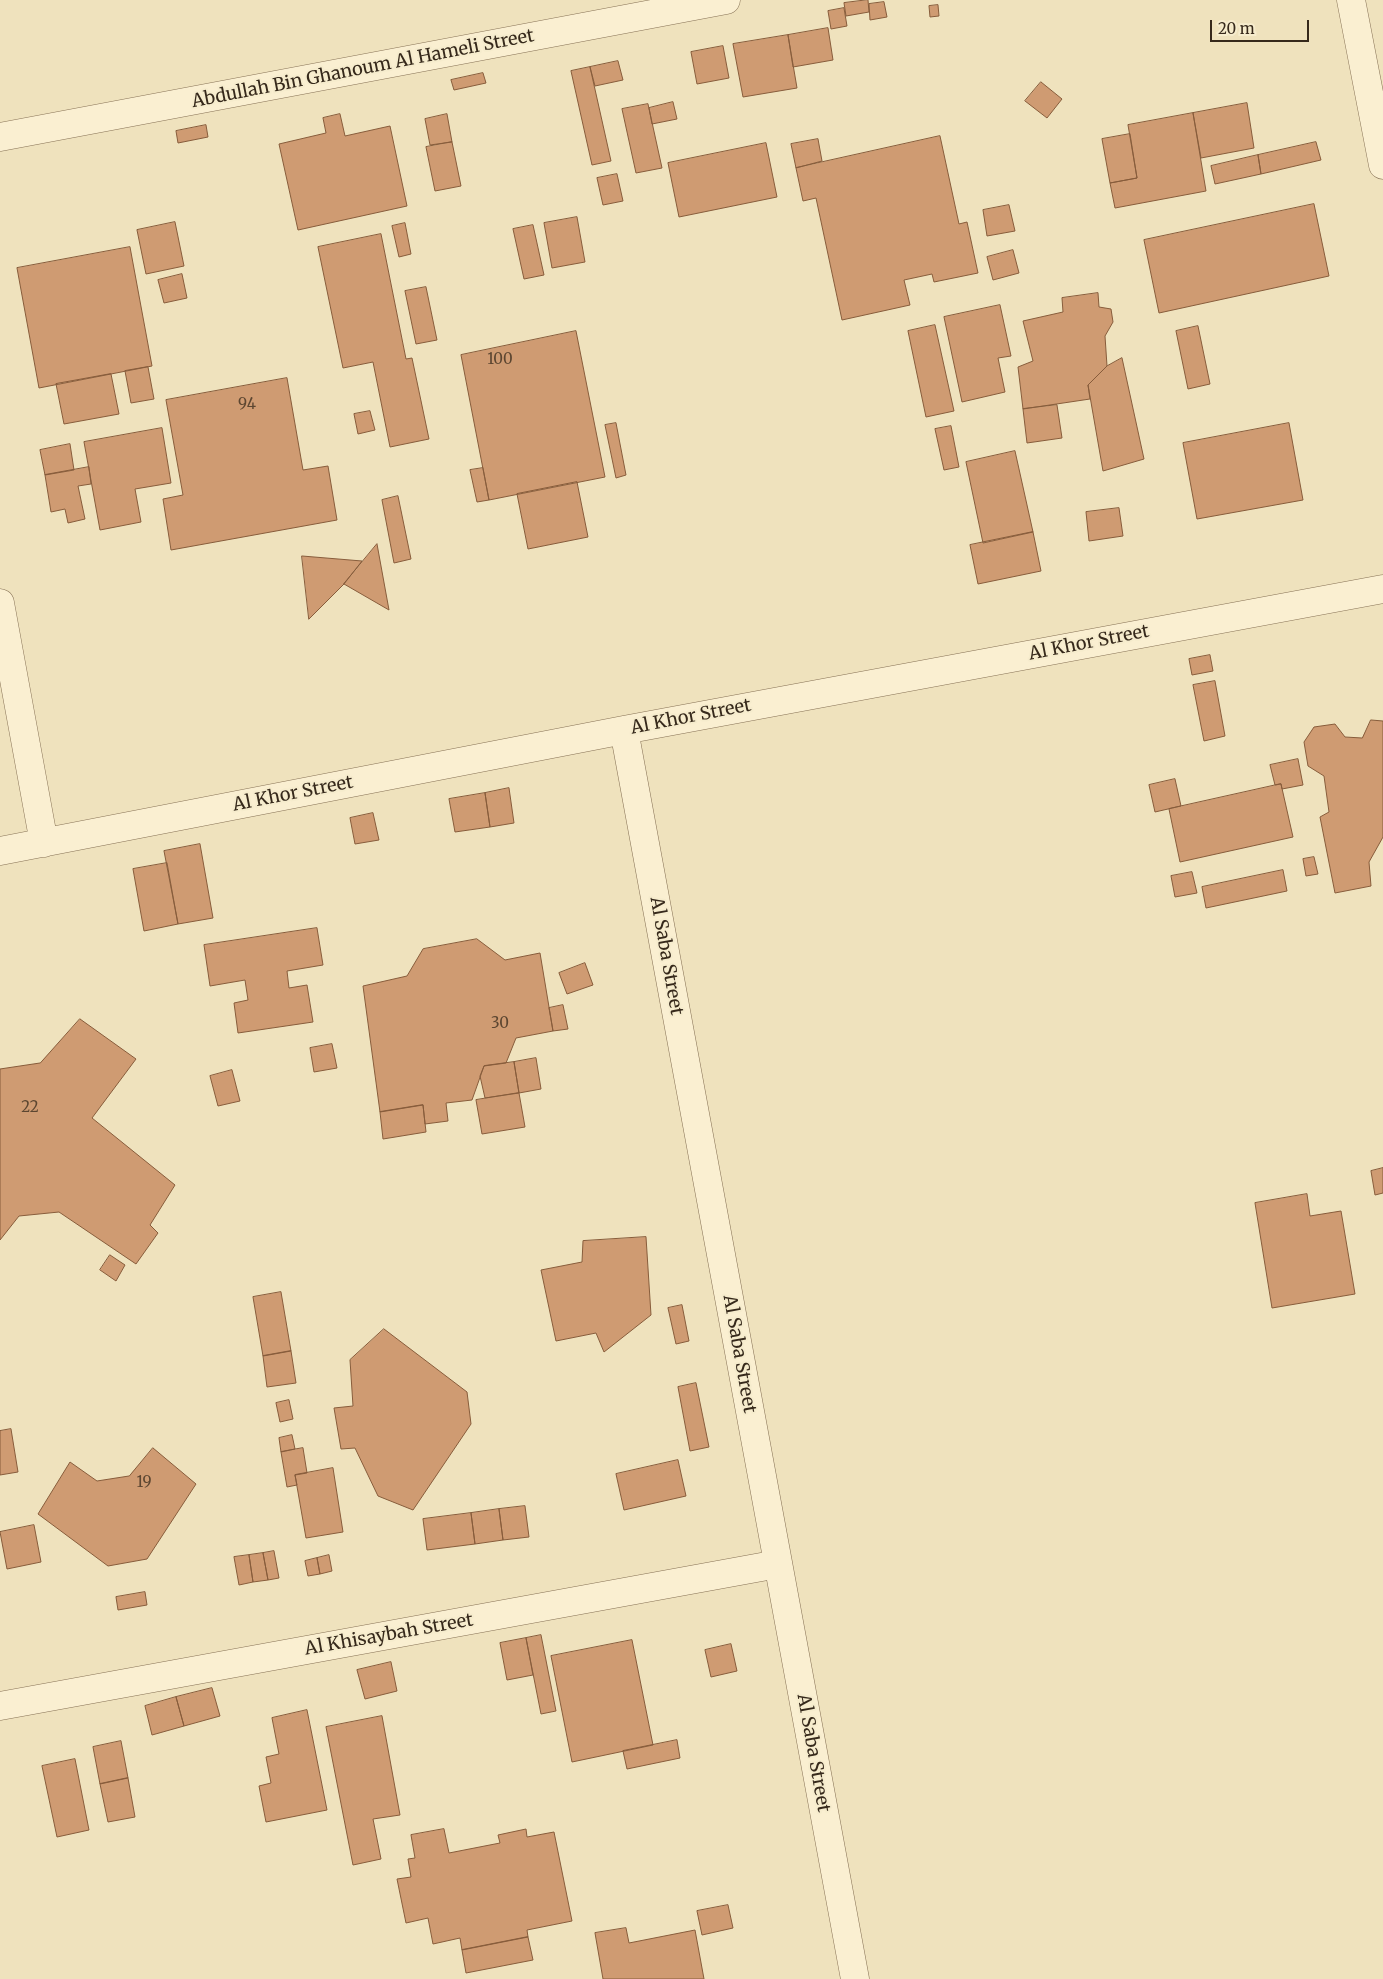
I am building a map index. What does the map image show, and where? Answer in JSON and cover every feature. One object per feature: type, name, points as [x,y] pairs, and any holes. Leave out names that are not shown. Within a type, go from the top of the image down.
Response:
[{"type":"street","name":"Abdullah Bin Ghanoum Al Hameli Street","points":[[0,137],[726,0]]},
{"type":"street","points":[[1351,0],[1383,165]]},
{"type":"street","name":"Al Khor Street","points":[[0,851],[624,730],[1383,589]]},
{"type":"street","points":[[0,603],[44,843]]},
{"type":"street","name":"Al Saba Street","points":[[624,730],[854,1979]]},
{"type":"street","name":"Al Khisaybah Street","points":[[0,1706],[778,1564]]},
{"type":"building","points":[[868,0],[869,12],[846,16],[844,3]]},
{"type":"building","points":[[884,2],[887,17],[870,20],[869,4]]},
{"type":"building","points":[[938,5],[939,16],[930,17],[929,6]]},
{"type":"building","points":[[844,8],[847,26],[831,29],[828,11]]},
{"type":"building","points":[[828,28],[833,60],[793,67],[788,35]]},
{"type":"building","points":[[788,35],[797,88],[743,97],[733,44]]},
{"type":"building","points":[[723,46],[729,78],[697,84],[691,52]]},
{"type":"building","points":[[618,61],[623,80],[595,86],[590,67]]},
{"type":"building","points":[[590,67],[611,161],[592,165],[571,71]]},
{"type":"building","points":[[483,73],[486,83],[454,90],[451,80]]},
{"type":"building","points":[[1041,82],[1062,99],[1047,118],[1025,101]]},
{"type":"building","points":[[673,102],[677,119],[652,124],[649,108]]},
{"type":"building","points":[[1247,103],[1254,148],[1201,158],[1193,113]]},
{"type":"building","points":[[648,104],[662,168],[636,173],[622,109]]},
{"type":"building","points":[[1193,113],[1206,191],[1115,208],[1110,183],[1137,178],[1128,125]]},
{"type":"building","points":[[340,114],[345,136],[390,126],[407,206],[298,230],[279,144],[326,133],[323,118]]},
{"type":"building","points":[[447,114],[452,142],[430,145],[425,119]]},
{"type":"building","points":[[206,125],[208,137],[178,143],[176,131]]},
{"type":"building","points":[[1130,134],[1137,178],[1110,183],[1102,139]]},
{"type":"building","points":[[940,136],[959,224],[967,222],[978,273],[934,282],[932,274],[904,280],[910,305],[842,320],[816,198],[803,201],[796,168]]},
{"type":"building","points":[[818,139],[822,161],[796,168],[791,144]]},
{"type":"building","points":[[452,142],[461,186],[435,191],[426,147]]},
{"type":"building","points":[[1316,142],[1321,160],[1261,174],[1258,155]]},
{"type":"building","points":[[766,143],[777,197],[679,217],[668,163]]},
{"type":"building","points":[[1258,155],[1261,174],[1215,184],[1211,166]]},
{"type":"building","points":[[617,174],[623,201],[603,205],[597,178]]},
{"type":"building","points":[[1314,204],[1329,276],[1159,313],[1144,240]]},
{"type":"building","points":[[1009,205],[1015,231],[987,236],[983,210]]},
{"type":"building","points":[[577,217],[585,262],[552,268],[544,223]]},
{"type":"building","points":[[175,222],[184,266],[146,274],[137,230]]},
{"type":"building","points":[[405,223],[411,254],[399,257],[392,226]]},
{"type":"building","points":[[533,225],[544,275],[524,279],[513,229]]},
{"type":"building","points":[[381,234],[406,359],[412,358],[429,439],[390,447],[373,362],[343,368],[318,247]]},
{"type":"building","points":[[130,247],[152,366],[39,388],[17,268]]},
{"type":"building","points":[[1013,250],[1019,273],[993,280],[987,257]]},
{"type":"building","points":[[182,274],[187,298],[164,303],[158,280]]},
{"type":"building","points":[[426,287],[437,340],[416,344],[405,291]]},
{"type":"building","points":[[1098,293],[1099,307],[1111,309],[1113,322],[1105,336],[1107,366],[1088,385],[1090,399],[1023,409],[1018,367],[1033,361],[1023,321],[1063,312],[1062,298]]},
{"type":"building","points":[[1000,305],[1011,356],[998,358],[1005,392],[962,402],[944,317]]},
{"type":"building","points":[[935,325],[954,411],[926,417],[908,331]]},
{"type":"building","points":[[1198,326],[1210,384],[1188,389],[1176,331]]},
{"type":"building","points":[[576,331],[605,477],[489,500],[461,355]]},
{"type":"building","points":[[1122,358],[1144,459],[1103,471],[1088,385],[1107,366]]},
{"type":"building","points":[[148,367],[154,399],[131,403],[125,371]]},
{"type":"building","points":[[111,374],[119,414],[64,424],[56,384]]},
{"type":"building","points":[[287,378],[303,470],[328,466],[337,520],[171,550],[163,499],[183,495],[166,400]]},
{"type":"building","points":[[1057,405],[1062,438],[1027,443],[1023,409]]},
{"type":"building","points":[[370,411],[375,430],[358,434],[354,414]]},
{"type":"building","points":[[616,423],[626,475],[616,478],[605,425]]},
{"type":"building","points":[[1289,423],[1303,500],[1197,519],[1183,443]]},
{"type":"building","points":[[951,426],[959,467],[944,470],[935,429]]},
{"type":"building","points":[[162,428],[171,483],[135,489],[141,522],[100,530],[84,442]]},
{"type":"building","points":[[70,444],[74,470],[45,475],[40,450]]},
{"type":"building","points":[[1015,451],[1033,532],[983,543],[966,462]]},
{"type":"building","points":[[89,467],[91,484],[78,486],[85,519],[68,523],[65,509],[51,512],[45,475]]},
{"type":"building","points":[[483,468],[489,500],[477,502],[470,470]]},
{"type":"building","points":[[577,482],[588,537],[528,549],[517,494]]},
{"type":"building","points":[[398,496],[411,559],[394,563],[382,500]]},
{"type":"building","points":[[1119,508],[1123,536],[1089,541],[1086,512]]},
{"type":"building","points":[[1033,532],[1041,571],[978,584],[970,545]]},
{"type":"building","points":[[377,544],[389,610],[344,584]]},
{"type":"building","points":[[302,556],[362,561],[344,584],[309,619]]},
{"type":"building","points":[[1210,655],[1213,671],[1192,675],[1189,659]]},
{"type":"building","points":[[1215,681],[1225,736],[1204,741],[1193,685]]},
{"type":"building","points":[[1371,720],[1383,721],[1383,837],[1369,862],[1371,886],[1335,893],[1320,817],[1329,812],[1324,776],[1308,766],[1304,742],[1314,727],[1335,724],[1345,737],[1362,738]]},
{"type":"building","points":[[1298,759],[1303,785],[1282,789],[1281,784],[1275,785],[1270,765]]},
{"type":"building","points":[[1175,779],[1181,806],[1155,812],[1149,785]]},
{"type":"building","points":[[1281,784],[1293,837],[1180,862],[1169,809]]},
{"type":"building","points":[[509,788],[514,823],[490,827],[485,793]]},
{"type":"building","points":[[485,793],[490,827],[455,832],[449,799]]},
{"type":"building","points":[[373,813],[379,840],[355,844],[350,818]]},
{"type":"building","points":[[200,844],[213,918],[178,924],[164,851]]},
{"type":"building","points":[[1314,857],[1318,874],[1306,876],[1303,859]]},
{"type":"building","points":[[167,863],[178,924],[144,931],[133,869]]},
{"type":"building","points":[[1283,870],[1287,891],[1206,908],[1202,887]]},
{"type":"building","points":[[1192,872],[1197,893],[1175,897],[1171,876]]},
{"type":"building","points":[[317,928],[323,965],[287,971],[289,988],[307,985],[313,1022],[238,1033],[234,1003],[248,1000],[245,980],[210,986],[204,945]]},
{"type":"building","points":[[477,939],[505,960],[540,953],[553,1031],[516,1038],[506,1063],[484,1066],[472,1100],[446,1103],[448,1121],[425,1124],[423,1105],[380,1112],[363,986],[407,976],[423,949]]},
{"type":"building","points":[[585,963],[593,985],[567,994],[559,973]]},
{"type":"building","points":[[563,1005],[568,1029],[553,1031],[549,1008]]},
{"type":"building","points":[[80,1019],[136,1059],[92,1118],[175,1185],[150,1225],[158,1233],[136,1264],[59,1212],[19,1216],[0,1240],[0,1069],[40,1063]]},
{"type":"building","points":[[332,1044],[337,1068],[314,1072],[310,1048]]},
{"type":"building","points":[[536,1058],[541,1089],[519,1093],[514,1062]]},
{"type":"building","points":[[514,1062],[519,1093],[485,1098],[480,1076],[484,1066]]},
{"type":"building","points":[[232,1070],[240,1101],[218,1106],[210,1076]]},
{"type":"building","points":[[519,1093],[525,1127],[482,1134],[476,1100]]},
{"type":"building","points":[[423,1105],[426,1132],[383,1139],[380,1112]]},
{"type":"building","points":[[1383,1168],[1383,1193],[1375,1195],[1371,1171]]},
{"type":"building","points":[[1307,1194],[1310,1216],[1341,1211],[1355,1294],[1272,1308],[1255,1203]]},
{"type":"building","points":[[646,1237],[651,1315],[604,1352],[596,1333],[556,1341],[541,1270],[582,1262],[583,1241]]},
{"type":"building","points":[[110,1255],[125,1265],[116,1281],[100,1270]]},
{"type":"building","points":[[281,1292],[291,1351],[263,1356],[253,1297]]},
{"type":"building","points":[[682,1305],[689,1341],[676,1344],[668,1308]]},
{"type":"building","points":[[384,1329],[467,1392],[471,1424],[413,1510],[378,1496],[355,1448],[341,1449],[334,1408],[353,1406],[350,1360]]},
{"type":"building","points":[[291,1351],[296,1383],[267,1387],[263,1356]]},
{"type":"building","points":[[696,1383],[709,1447],[690,1451],[678,1387]]},
{"type":"building","points":[[289,1400],[293,1419],[280,1422],[276,1403]]},
{"type":"building","points":[[11,1429],[18,1472],[0,1475],[0,1431]]},
{"type":"building","points":[[292,1435],[295,1449],[281,1452],[279,1438]]},
{"type":"building","points":[[153,1448],[196,1484],[147,1559],[108,1566],[38,1514],[70,1462],[97,1481],[129,1476]]},
{"type":"building","points":[[303,1448],[307,1473],[295,1475],[297,1485],[287,1487],[281,1452]]},
{"type":"building","points":[[678,1460],[686,1496],[624,1510],[616,1474]]},
{"type":"building","points":[[333,1468],[343,1532],[306,1538],[295,1475]]},
{"type":"building","points":[[525,1506],[529,1537],[503,1540],[499,1509]]},
{"type":"building","points":[[499,1509],[503,1540],[475,1544],[471,1513]]},
{"type":"building","points":[[471,1513],[475,1544],[427,1550],[423,1519]]},
{"type":"building","points":[[34,1525],[41,1562],[7,1569],[0,1532]]},
{"type":"building","points":[[274,1551],[279,1578],[268,1580],[263,1553]]},
{"type":"building","points":[[263,1553],[268,1580],[253,1582],[249,1555]]},
{"type":"building","points":[[249,1555],[253,1582],[239,1585],[234,1557]]},
{"type":"building","points":[[329,1555],[332,1571],[320,1574],[317,1558]]},
{"type":"building","points":[[317,1558],[320,1574],[308,1576],[305,1561]]},
{"type":"building","points":[[145,1592],[147,1605],[118,1610],[116,1597]]},
{"type":"building","points":[[541,1635],[556,1711],[541,1714],[526,1638]]},
{"type":"building","points":[[526,1638],[533,1675],[507,1680],[500,1643]]},
{"type":"building","points":[[632,1640],[653,1745],[572,1762],[551,1656]]},
{"type":"building","points":[[731,1644],[737,1671],[711,1677],[705,1650]]},
{"type":"building","points":[[391,1662],[397,1691],[365,1699],[357,1670]]},
{"type":"building","points":[[212,1688],[220,1716],[184,1726],[176,1697]]},
{"type":"building","points":[[176,1697],[184,1726],[152,1735],[145,1706]]},
{"type":"building","points":[[307,1710],[327,1810],[266,1822],[259,1786],[271,1783],[266,1757],[279,1754],[272,1718]]},
{"type":"building","points":[[382,1716],[400,1815],[373,1819],[381,1859],[353,1865],[326,1727]]},
{"type":"building","points":[[677,1740],[680,1758],[627,1769],[623,1751]]},
{"type":"building","points":[[121,1741],[128,1778],[100,1784],[93,1747]]},
{"type":"building","points":[[75,1759],[89,1830],[57,1837],[42,1766]]},
{"type":"building","points":[[128,1778],[135,1817],[108,1822],[100,1784]]},
{"type":"building","points":[[444,1829],[449,1853],[500,1843],[498,1835],[526,1829],[527,1837],[554,1832],[572,1921],[527,1930],[528,1937],[462,1950],[460,1938],[433,1944],[428,1918],[406,1923],[397,1879],[411,1877],[408,1859],[415,1858],[411,1835]]},
{"type":"building","points":[[728,1905],[733,1928],[702,1935],[697,1911]]},
{"type":"building","points":[[626,1928],[629,1943],[695,1930],[704,1979],[603,1979],[595,1933]]},
{"type":"building","points":[[528,1937],[533,1960],[466,1973],[462,1950]]}]
